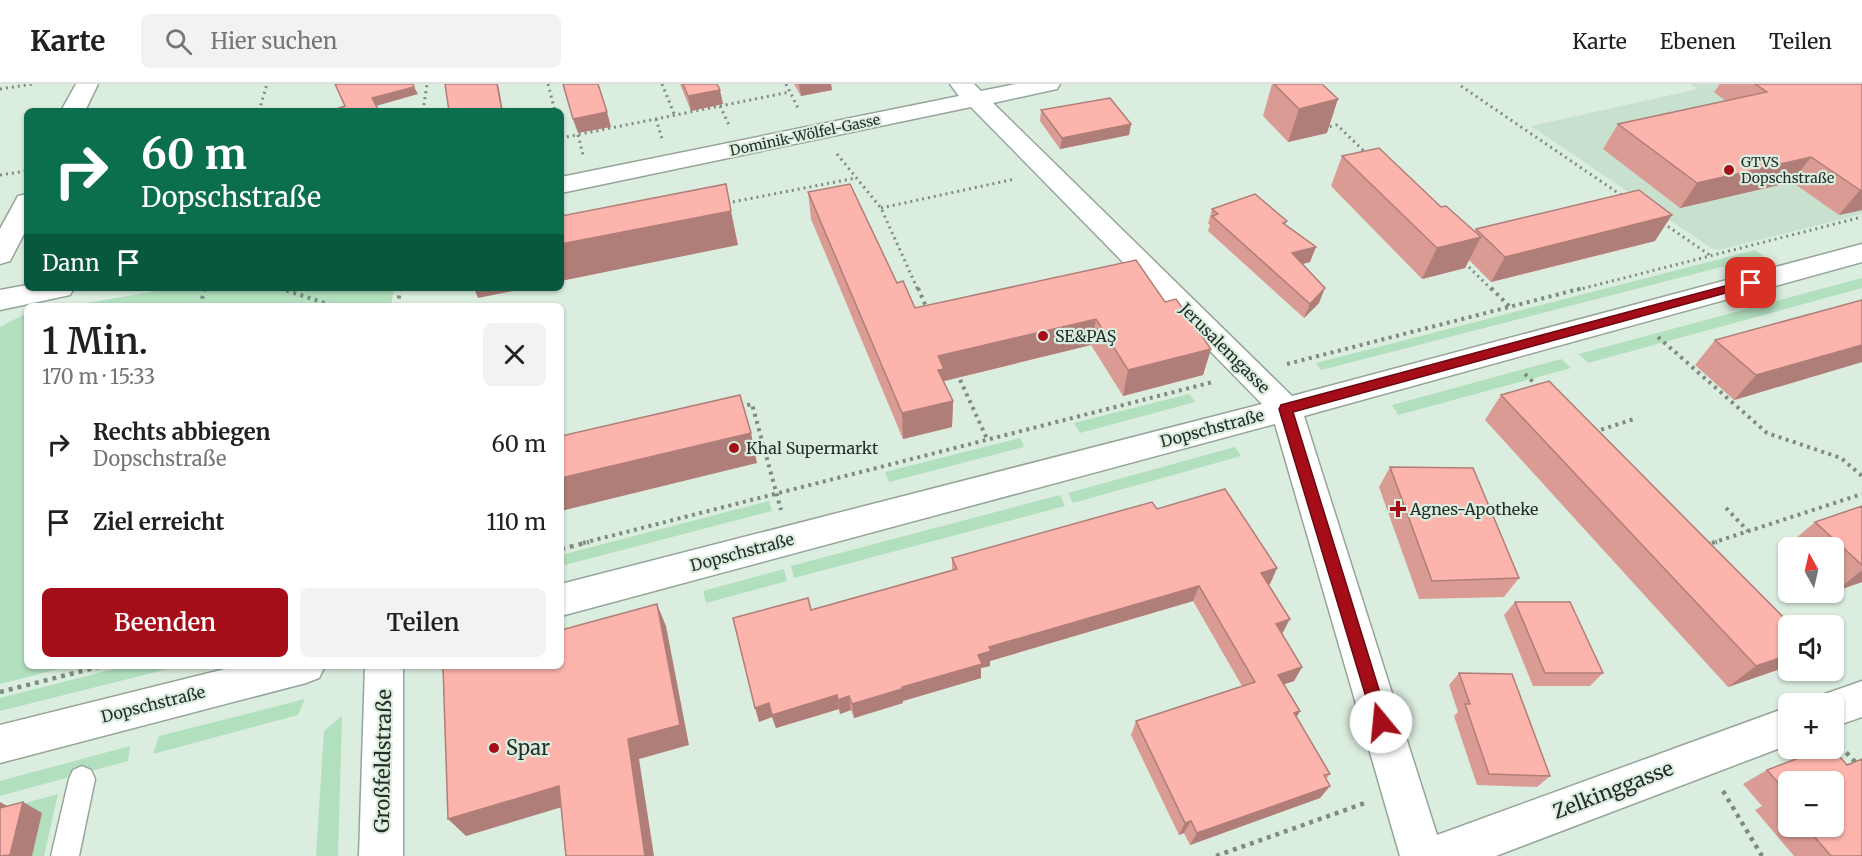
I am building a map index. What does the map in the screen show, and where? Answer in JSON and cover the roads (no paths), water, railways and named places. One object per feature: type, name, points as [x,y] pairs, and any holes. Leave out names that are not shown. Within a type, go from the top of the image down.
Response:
[{"type":"street","points":[[75,108],[87,84]]},
{"type":"street","name":"Dominik-Wölfel-Gasse","points":[[564,184],[819,132],[969,92],[1049,84]]},
{"type":"street","name":"Jerusalemgasse","points":[[969,92],[1286,409],[1422,856]]},
{"type":"street","points":[[0,255],[24,208]]},
{"type":"street","name":"Dopschstraße","points":[[564,599],[1286,409],[1862,253]]},
{"type":"street","points":[[0,300],[45,291]]},
{"type":"street","name":"Dopschstraße","points":[[0,744],[294,669]]},
{"type":"street","name":"Großfeldstraße","points":[[381,856],[384,669]]},
{"type":"street","points":[[1844,706],[1862,699]]},
{"type":"street","name":"Zelkinggasse","points":[[1439,856],[1778,730]]},
{"type":"lane","points":[[65,856],[82,779]]},
{"type":"place","name":"GTVS Dopschstraße","points":[[1729,170]]},
{"type":"place","name":"SE&PAŞ","points":[[1043,336]]},
{"type":"place","name":"Khal Supermarkt","points":[[734,448]]},
{"type":"place","name":"Agnes-Apotheke","points":[[1398,509]]},
{"type":"place","name":"Spar","points":[[494,748]]}]
